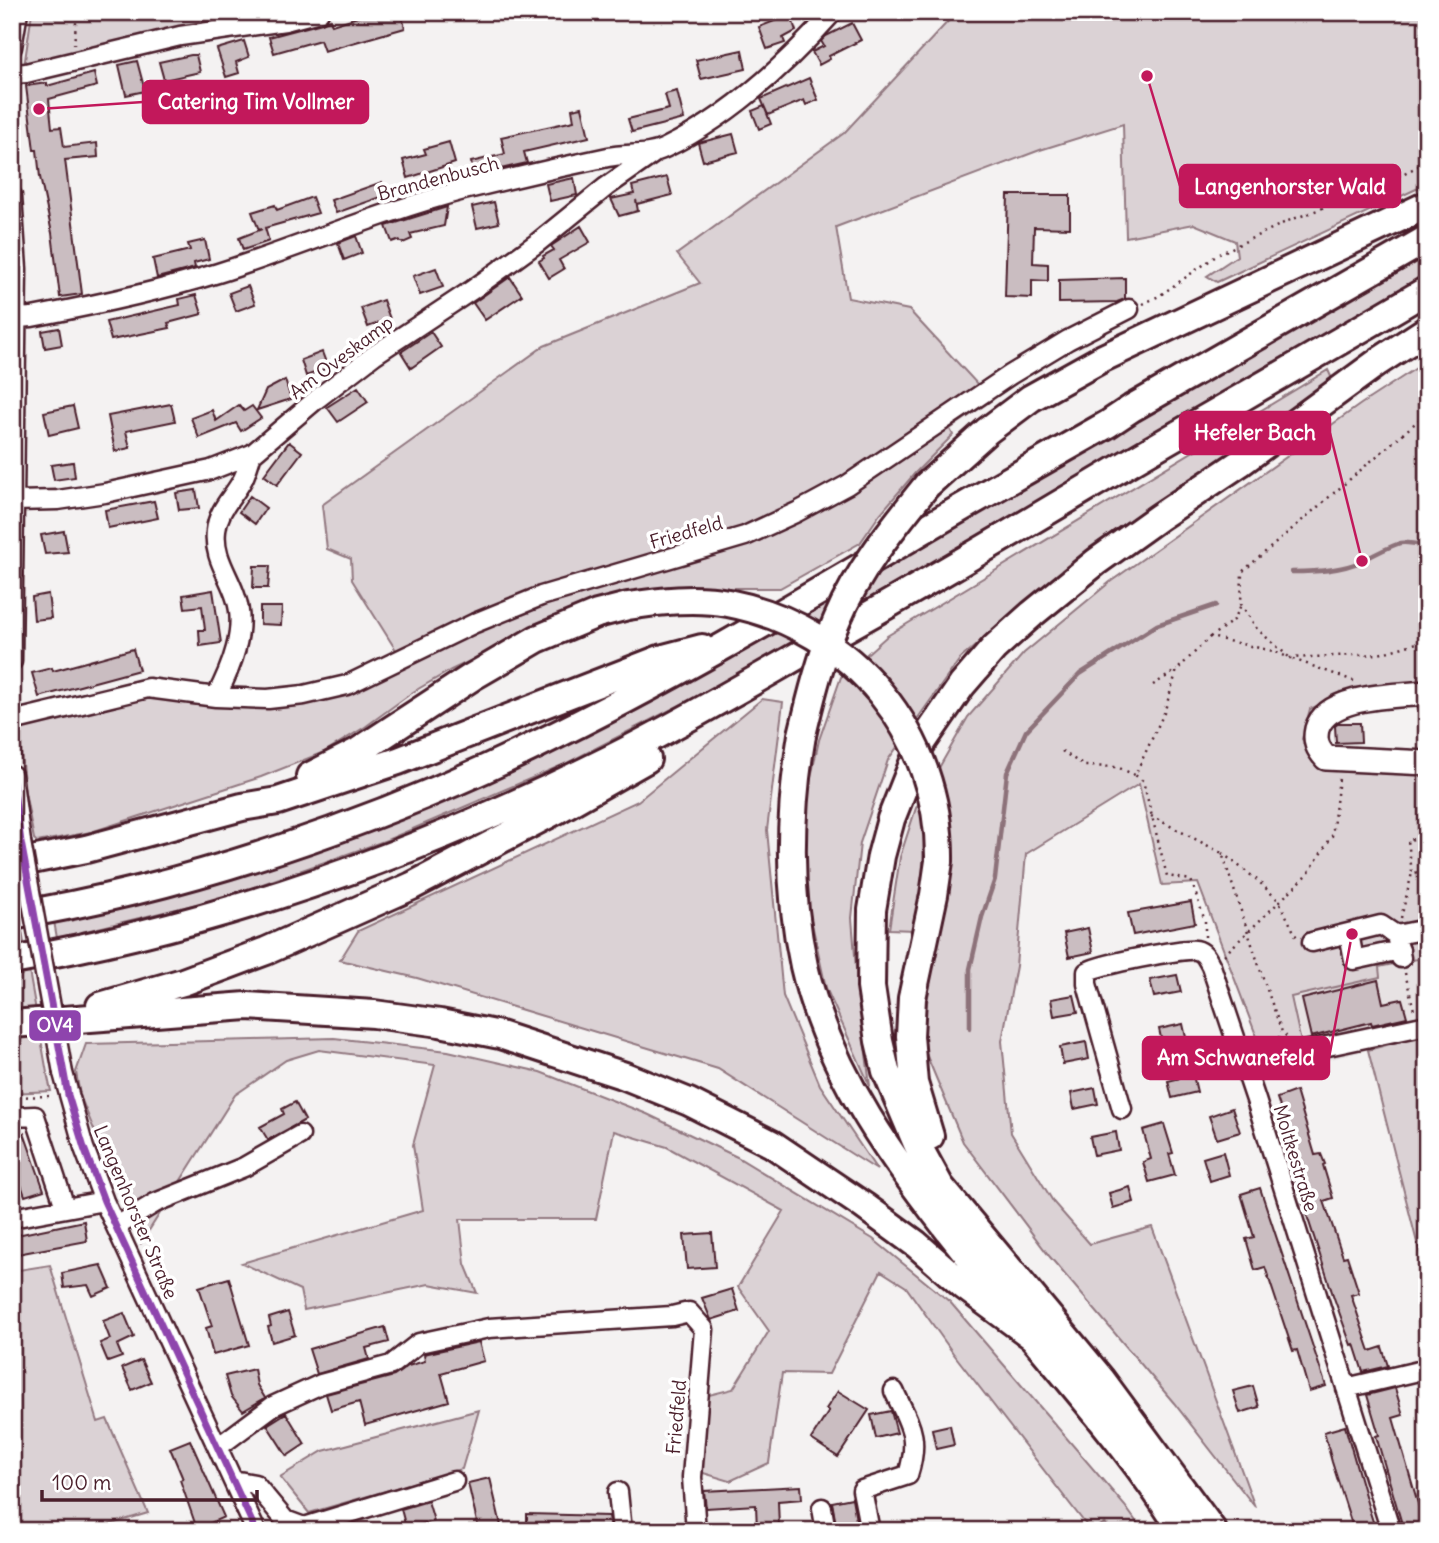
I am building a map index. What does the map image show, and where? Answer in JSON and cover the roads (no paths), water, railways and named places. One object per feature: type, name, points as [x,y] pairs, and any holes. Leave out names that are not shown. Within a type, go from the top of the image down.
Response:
[{"type":"highway","points":[[1182,1531],[1121,1444],[923,1199],[875,1131],[828,1039],[804,967],[792,888],[793,798],[802,734],[836,622],[850,592],[883,540],[927,485],[987,430],[1031,398],[1103,358],[1427,205]]},
{"type":"highway","points":[[12,916],[106,897],[189,875],[352,823],[452,783],[534,746],[666,679],[741,637],[1427,239]]},
{"type":"highway","points":[[12,961],[119,940],[202,919],[286,893],[434,840],[613,758],[762,676],[1427,290]]},
{"type":"highway","points":[[1213,1531],[1108,1389],[940,1186],[917,1144],[886,1071],[871,986],[872,910],[881,856],[895,809],[920,746],[962,685],[994,648],[1042,606],[1159,517],[1427,331]]},
{"type":"highway","points":[[242,807],[359,751],[472,677],[537,639],[597,614],[669,600],[709,601],[777,617],[805,630],[855,665],[895,711],[923,767],[936,811],[939,861],[912,998],[911,1060],[920,1106],[942,1167],[985,1240]]},
{"type":"highway","points":[[17,853],[86,849],[242,807],[278,802],[398,761],[660,659],[741,637]]},
{"type":"highway","points":[[12,1023],[93,1008],[183,982],[266,951],[412,886],[557,810],[700,728],[762,676]]},
{"type":"highway","points":[[12,1023],[247,1006],[373,1014],[500,1035],[625,1076],[689,1102],[772,1144],[906,1236],[964,1286],[1033,1337]]},
{"type":"main road","points":[[1427,693],[1368,699],[1340,705],[1321,719],[1315,740],[1326,758],[1427,763]]},
{"type":"street","points":[[12,47],[18,12]]},
{"type":"street","points":[[12,74],[26,73],[180,36],[285,21],[319,12]]},
{"type":"street","name":"Brandenbusch","points":[[15,321],[159,290],[219,273],[406,206],[464,190],[612,156],[654,153],[695,132],[759,86],[786,62],[833,12]]},
{"type":"street","name":"Am Oveskamp","points":[[14,492],[58,500],[105,493],[202,472],[252,453],[374,355],[516,259],[606,187],[654,153]]},
{"type":"street","points":[[12,196],[17,269],[12,661]]},
{"type":"street","name":"Friedfeld","points":[[12,722],[148,688],[216,697],[280,698],[346,685],[475,623],[541,596],[746,536],[797,512],[847,485],[1010,374],[1129,309]]},
{"type":"street","points":[[216,697],[227,677],[240,618],[236,599],[220,565],[215,532],[224,506],[242,480],[252,453]]},
{"type":"street","name":"Langenhorster Straße","points":[[12,775],[17,853],[63,1073],[84,1148],[104,1201],[256,1531]]},
{"type":"street","points":[[1311,942],[1381,925],[1399,948]]},
{"type":"street","points":[[1349,933],[1354,960],[1399,948],[1427,929]]},
{"type":"street","name":"Moltkestraße","points":[[1122,1109],[1087,984],[1087,972],[1092,967],[1195,950],[1208,961],[1256,1100],[1391,1531]]},
{"type":"street","points":[[1290,1054],[1422,1026]]},
{"type":"street","points":[[12,1117],[35,1116],[65,1207]]},
{"type":"street","points":[[117,1226],[155,1203],[244,1167],[300,1135]]},
{"type":"street","points":[[12,1218],[104,1201]]},
{"type":"street","name":"Friedfeld","points":[[218,1447],[273,1406],[321,1384],[391,1365],[419,1343],[489,1328],[672,1316],[689,1312],[704,1329],[692,1477],[696,1531]]},
{"type":"street","points":[[1346,1388],[1427,1368]]},
{"type":"street","points":[[870,1531],[862,1490],[908,1475],[912,1461],[914,1435],[894,1391]]},
{"type":"street","points":[[233,1480],[255,1484],[285,1520],[306,1529],[454,1481]]},
{"type":"street","points":[[618,1492],[622,1531]]},
{"type":"street","points":[[822,1508],[827,1531]]},
{"type":"waterway","points":[[1292,572],[1336,569],[1362,561],[1400,543],[1427,543]]},
{"type":"waterway","points":[[970,1028],[970,969],[982,917],[995,879],[1007,773],[1026,731],[1080,674],[1157,625],[1216,605]]},
{"type":"place","name":"Langenhorster Wald","points":[[1147,76]]},
{"type":"place","name":"Catering Tim Vollmer","points":[[39,109]]},
{"type":"place","name":"Hefeler Bach","points":[[1362,561]]},
{"type":"place","name":"Am Schwanefeld","points":[[1352,934]]}]
